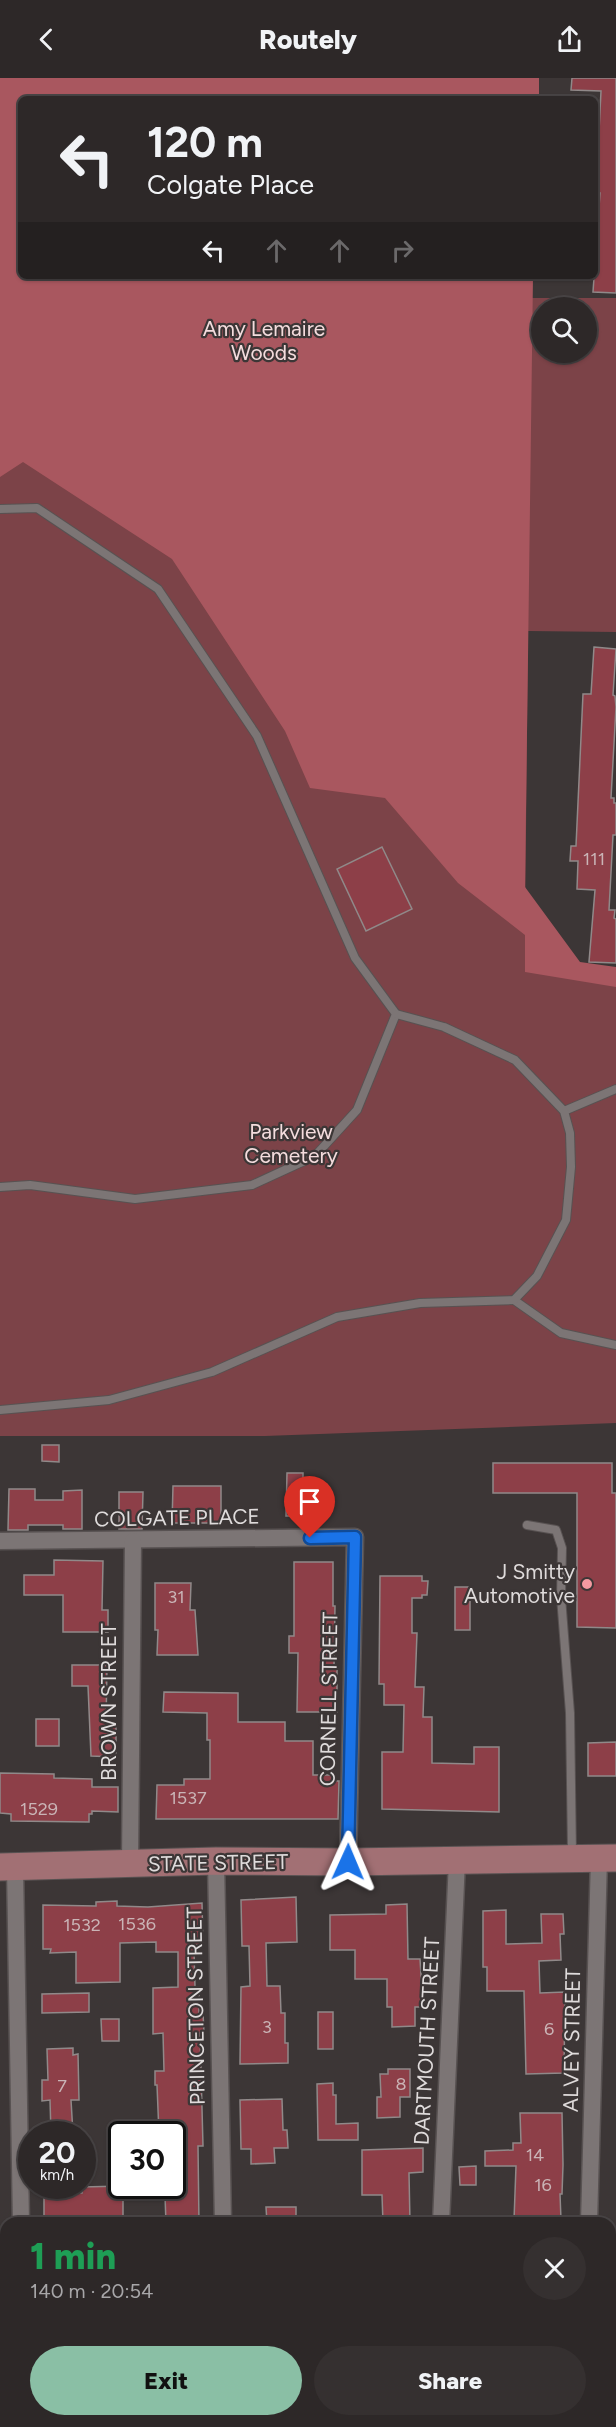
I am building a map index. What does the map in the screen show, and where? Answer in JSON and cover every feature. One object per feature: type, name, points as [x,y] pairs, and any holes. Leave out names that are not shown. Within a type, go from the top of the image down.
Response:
[{"type":"main road","name":"STATE STREET","points":[[7,1867],[216,1861],[348,1862],[607,1858]]},
{"type":"street","name":"COLGATE PLACE","points":[[0,1541],[355,1537]]},
{"type":"street","name":"CORNELL STREET","points":[[348,1862],[355,1537]]},
{"type":"street","name":"BROWN STREET","points":[[130,1864],[133,1541]]},
{"type":"street","name":"ALVEY STREET","points":[[589,2217],[607,1858]]},
{"type":"street","name":"DARTMOUTH STREET","points":[[441,2217],[457,1860]]},
{"type":"street","name":"PRINCETON STREET","points":[[216,1861],[223,2217]]},
{"type":"street","points":[[7,1867],[21,2217]]},
{"type":"lane","points":[[0,509],[37,508],[158,589],[257,736],[355,958],[396,1014],[444,1027],[515,1060],[564,1111],[570,1133],[571,1167],[566,1220],[537,1276],[514,1300]]},
{"type":"lane","points":[[0,1187],[30,1185],[135,1199],[252,1185],[315,1156],[357,1110],[396,1014]]},
{"type":"lane","points":[[564,1111],[616,1089]]},
{"type":"lane","points":[[0,1410],[109,1400],[212,1372],[336,1317],[420,1303],[514,1300],[561,1333],[616,1345]]},
{"type":"lane","points":[[527,1525],[556,1530],[562,1548],[561,1597],[570,1713],[572,1859]]},
{"type":"green space","name":"Parkview Cemetery","points":[[0,78],[461,96],[18,96],[18,279],[532,279],[531,363],[597,363],[597,298],[616,298],[616,632],[528,631],[525,935],[526,972],[616,973],[616,1423],[265,1436],[0,1436]]},
{"type":"green space","name":"Amy Lemaire Woods","points":[[0,78],[539,78],[539,96],[18,96],[18,279],[533,279],[525,887],[580,962],[616,967],[616,987],[525,972],[525,935],[458,883],[385,798],[310,788],[285,731],[172,559],[23,462],[0,477]]},
{"type":"building","points":[[572,78],[616,78],[616,293],[593,292],[594,279],[598,279],[600,193],[598,193],[598,152],[601,91],[571,90]]},
{"type":"building","points":[[594,647],[616,649],[613,695],[616,707],[611,798],[614,798],[614,803],[616,803],[616,835],[613,835],[609,910],[615,910],[616,963],[589,962],[595,890],[577,889],[578,861],[570,861],[571,846],[576,846],[583,694],[591,694]]},
{"type":"building","points":[[382,847],[412,909],[366,931],[337,869]]},
{"type":"building","points":[[42,1445],[59,1445],[59,1462],[42,1461]]},
{"type":"building","points":[[493,1463],[612,1463],[612,1493],[616,1493],[616,1628],[577,1627],[577,1493],[493,1493]]},
{"type":"building","points":[[287,1473],[303,1473],[303,1480],[309,1480],[309,1516],[286,1516]]},
{"type":"building","points":[[173,1486],[221,1486],[221,1523],[172,1523]]},
{"type":"building","points":[[9,1489],[35,1489],[35,1500],[63,1500],[63,1491],[82,1490],[82,1529],[63,1529],[63,1525],[28,1525],[28,1530],[8,1530]]},
{"type":"building","points":[[119,1492],[143,1492],[142,1529],[119,1529]]},
{"type":"building","points":[[54,1560],[103,1561],[102,1610],[108,1610],[108,1632],[63,1632],[63,1595],[24,1595],[24,1575],[54,1575]]},
{"type":"building","points":[[294,1562],[333,1562],[337,1712],[297,1712],[298,1653],[289,1653],[289,1636],[294,1636]]},
{"type":"building","points":[[380,1576],[422,1576],[422,1581],[428,1581],[427,1595],[422,1595],[422,1598],[412,1598],[412,1633],[417,1633],[415,1687],[424,1687],[423,1717],[432,1717],[432,1763],[474,1764],[474,1747],[499,1747],[499,1812],[382,1809],[382,1752],[403,1752],[404,1705],[384,1705],[384,1684],[379,1684]]},
{"type":"building","points":[[155,1583],[191,1583],[190,1610],[195,1610],[198,1655],[157,1655]]},
{"type":"building","points":[[455,1587],[470,1587],[470,1630],[455,1630]]},
{"type":"building","points":[[72,1665],[107,1665],[106,1724],[116,1724],[116,1757],[91,1756],[88,1686],[72,1686]]},
{"type":"building","points":[[164,1692],[238,1693],[238,1722],[285,1722],[285,1741],[313,1741],[313,1775],[332,1775],[332,1781],[339,1781],[338,1819],[156,1819],[157,1785],[184,1785],[184,1779],[210,1779],[207,1713],[163,1712]]},
{"type":"building","points":[[36,1719],[59,1719],[59,1746],[36,1746]]},
{"type":"building","points":[[616,1742],[616,1776],[588,1776],[588,1743]]},
{"type":"building","points":[[0,1773],[54,1774],[54,1778],[92,1779],[92,1787],[118,1787],[118,1812],[92,1811],[92,1814],[89,1814],[89,1822],[11,1821],[11,1814],[0,1813]]},
{"type":"building","points":[[296,1897],[297,1942],[266,1943],[267,1986],[280,1986],[281,2013],[285,2013],[288,2063],[240,2064],[241,1987],[250,1986],[249,1946],[242,1946],[241,1900]]},
{"type":"building","points":[[117,1901],[117,1906],[148,1907],[202,1903],[203,1945],[196,1945],[194,1951],[195,1987],[199,1987],[199,2013],[203,2013],[204,2033],[200,2033],[203,2146],[198,2146],[199,2217],[166,2217],[165,2199],[186,2199],[186,2121],[158,2121],[157,2085],[155,2085],[155,2071],[164,2071],[163,2033],[153,2034],[153,1988],[178,1987],[178,1952],[156,1952],[156,1942],[120,1943],[120,1982],[76,1983],[76,1952],[50,1953],[51,1949],[43,1949],[43,1905],[96,1906],[96,1902]]},
{"type":"building","points":[[407,1904],[408,1959],[420,1959],[423,2007],[415,2007],[415,2026],[392,2027],[392,2007],[387,2007],[387,1979],[355,1979],[355,1950],[330,1950],[330,1915],[386,1914],[386,1905]]},
{"type":"building","points":[[506,1910],[506,1944],[542,1943],[541,1914],[563,1914],[564,1934],[560,1934],[561,1960],[539,1961],[540,1993],[565,1992],[564,2073],[526,2074],[524,1991],[487,1991],[487,1967],[483,1967],[483,1911]]},
{"type":"building","points":[[89,1993],[89,2012],[42,2013],[42,1994]]},
{"type":"building","points":[[318,2012],[333,2012],[333,2049],[318,2049]]},
{"type":"building","points":[[101,2019],[119,2019],[119,2041],[102,2041]]},
{"type":"building","points":[[73,2048],[73,2055],[78,2054],[79,2100],[71,2100],[72,2121],[51,2121],[50,2100],[42,2101],[42,2080],[48,2080],[47,2049]]},
{"type":"building","points":[[388,2069],[410,2069],[410,2097],[400,2097],[400,2117],[377,2118],[377,2097],[381,2097],[380,2074],[388,2074]]},
{"type":"building","points":[[333,2083],[333,2095],[336,2095],[336,2124],[358,2123],[358,2140],[318,2140],[317,2084]]},
{"type":"building","points":[[282,2099],[283,2130],[287,2130],[288,2148],[274,2148],[275,2163],[251,2164],[251,2149],[241,2149],[240,2100]]},
{"type":"building","points":[[520,2113],[562,2113],[561,2217],[514,2217],[516,2166],[485,2166],[485,2151],[513,2150],[513,2143],[521,2143]]},
{"type":"building","points":[[423,2148],[423,2172],[409,2173],[410,2217],[383,2217],[382,2195],[362,2195],[362,2150]]},
{"type":"building","points":[[476,2166],[476,2185],[460,2185],[459,2167]]},
{"type":"building","points":[[108,2186],[108,2199],[123,2199],[123,2217],[44,2217],[44,2199],[96,2199],[96,2187]]},
{"type":"building","points":[[266,2207],[296,2207],[296,2217],[267,2217]]},
{"type":"place","name":"J Smitty Automotive","points":[[587,1584]]},
{"type":"route","points":[[310,1538],[355,1537],[348,1862]]}]
